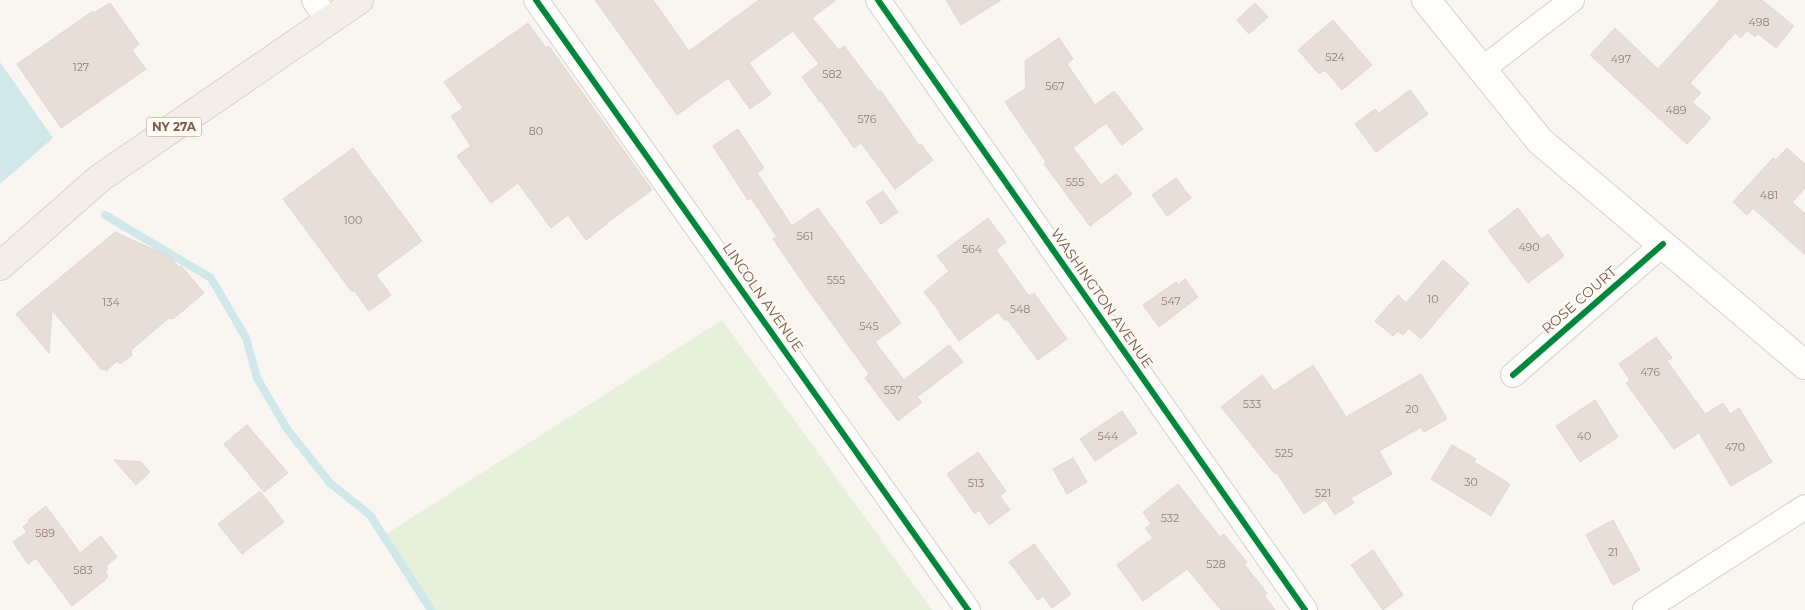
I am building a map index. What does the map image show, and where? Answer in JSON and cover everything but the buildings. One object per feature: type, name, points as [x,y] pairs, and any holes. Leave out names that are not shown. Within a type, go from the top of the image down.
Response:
[{"type":"main road","name":"NY 27A","points":[[0,266],[100,178],[321,10],[359,0]]},
{"type":"main road","points":[[1426,0],[1540,141],[1805,365]]},
{"type":"street","name":"LINCOLN AVENUE","points":[[536,0],[968,610]]},
{"type":"street","name":"WASHINGTON AVENUE","points":[[878,0],[1306,610]]},
{"type":"street","points":[[1481,70],[1572,0]]},
{"type":"street","name":"ROSE COURT","points":[[1513,375],[1663,244]]},
{"type":"street","points":[[1645,610],[1805,507]]},
{"type":"green space","points":[[722,320],[932,610],[431,610],[383,536]]},
{"type":"water","points":[[0,62],[53,138],[0,184]]},
{"type":"waterway","points":[[105,215],[211,278],[246,338],[257,378],[287,429],[330,483],[370,515],[431,610]]},
{"type":"cycle path","points":[[536,0],[968,610]]},
{"type":"cycle path","points":[[878,0],[1305,610]]},
{"type":"cycle path","points":[[1513,375],[1663,244]]}]
